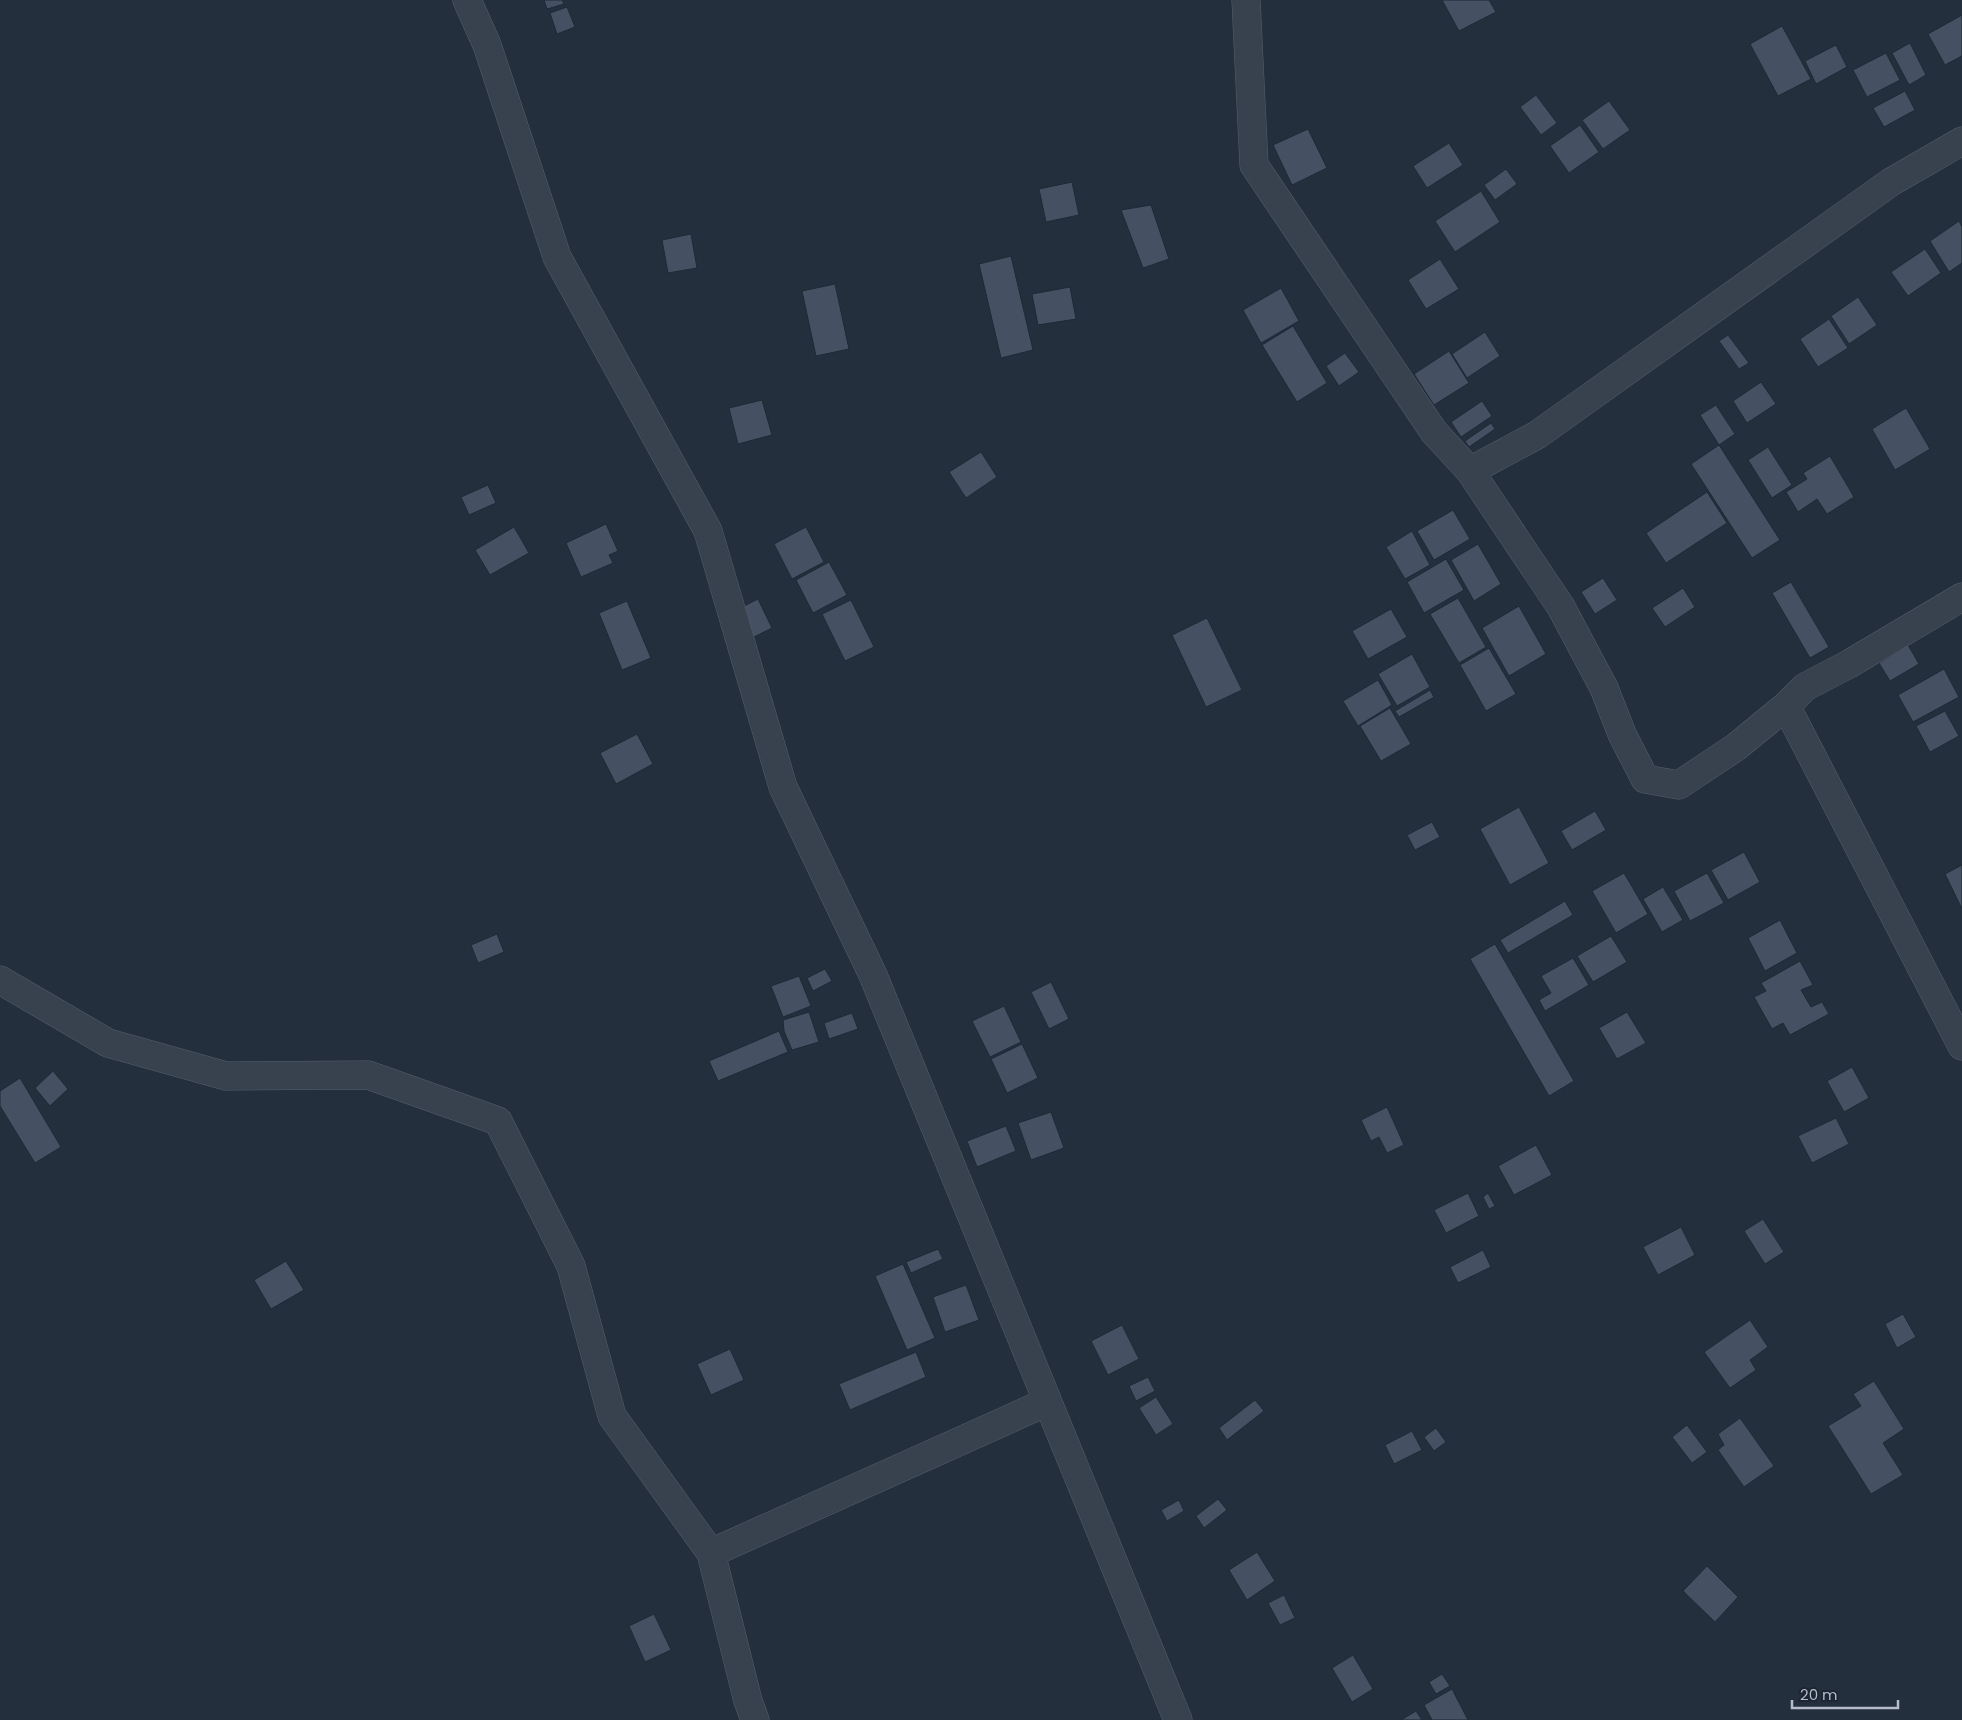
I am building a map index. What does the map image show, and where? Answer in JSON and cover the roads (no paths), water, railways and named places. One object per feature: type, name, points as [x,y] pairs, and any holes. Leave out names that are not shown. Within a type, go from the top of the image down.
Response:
[{"type":"street","points":[[467,0],[487,45],[557,257],[708,531],[783,787],[873,975],[1178,1720]]},
{"type":"street","points":[[1246,0],[1254,165],[1434,432],[1470,471],[1561,608],[1604,688],[1622,734],[1645,779],[1679,785],[1736,747],[1806,688],[1962,597]]},
{"type":"street","points":[[1470,471],[1537,436],[1891,182],[1962,141]]},
{"type":"street","points":[[1786,706],[1962,1046]]},
{"type":"street","points":[[0,980],[108,1043],[226,1076],[368,1075],[498,1120],[570,1266],[612,1416],[711,1553],[748,1701],[756,1720]]},
{"type":"street","points":[[711,1553],[1047,1402]]}]
